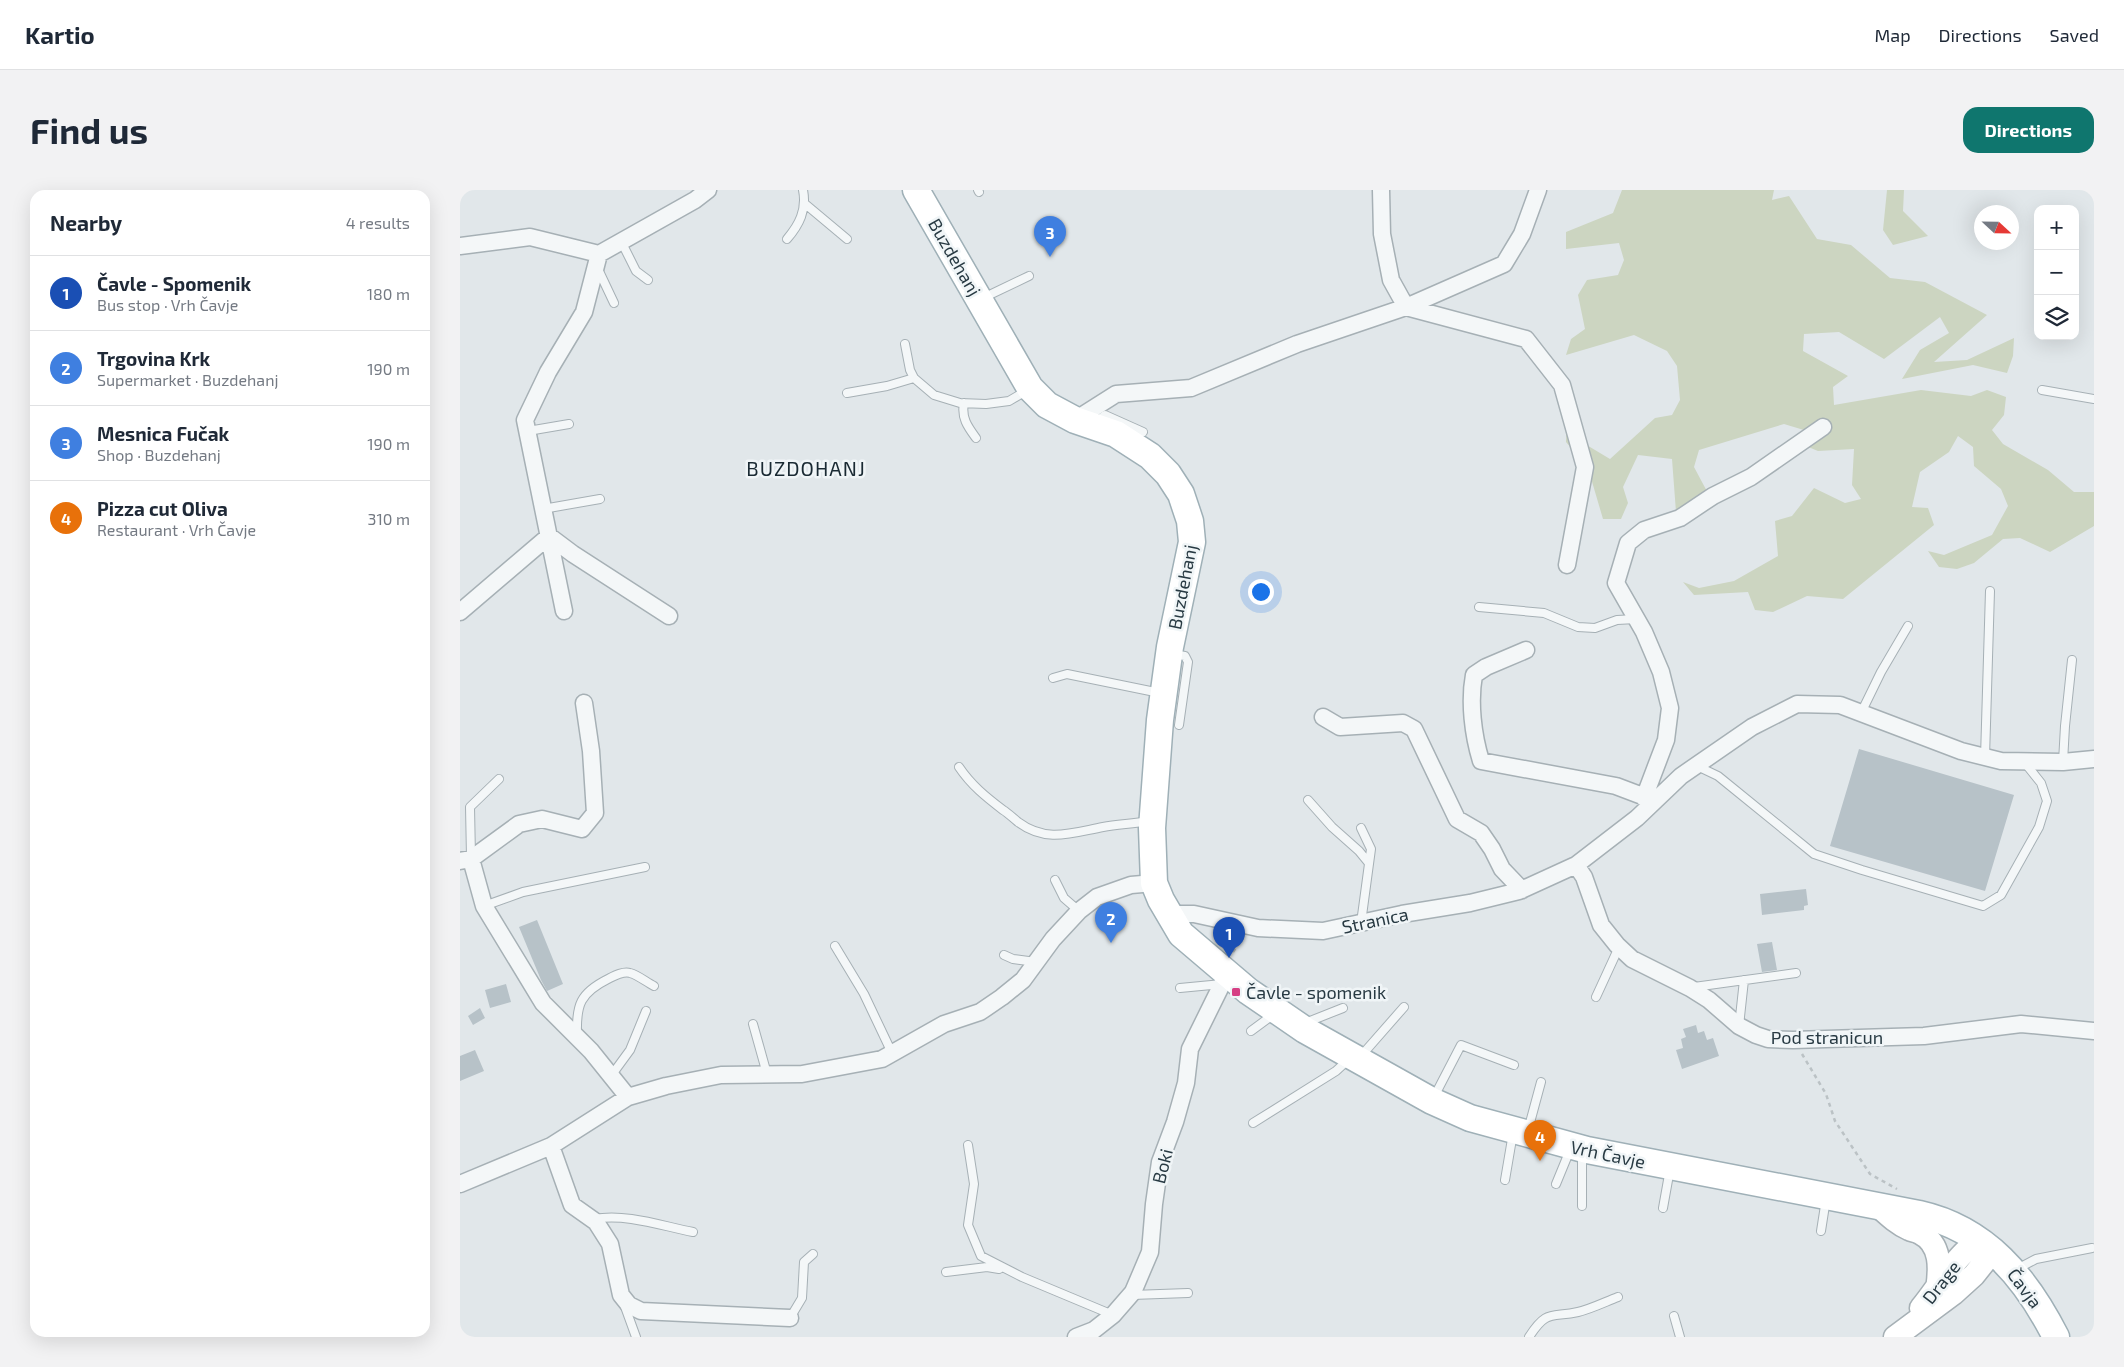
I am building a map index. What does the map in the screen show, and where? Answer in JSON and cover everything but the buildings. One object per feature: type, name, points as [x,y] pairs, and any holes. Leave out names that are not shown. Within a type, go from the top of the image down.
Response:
[{"type":"main road","name":"Buzdehanj","points":[[916,190],[1030,388],[1047,405],[1084,423],[1116,434],[1156,462],[1168,474],[1180,494],[1190,521],[1192,542],[1170,653],[1164,694],[1153,820],[1154,882],[1169,914]]},
{"type":"main road","name":"Vrh Čavje","points":[[1169,914],[1181,934],[1298,1026],[1432,1101],[1470,1118],[1577,1147],[1670,1167],[1877,1205],[1946,1221],[1989,1248]]},
{"type":"main road","points":[[1877,1205],[1893,1220],[1919,1232],[1934,1245],[1940,1270],[1937,1290]]},
{"type":"main road","name":"Drage","points":[[1976,1246],[1989,1248],[1974,1275],[1932,1311],[1899,1334],[1937,1290],[1958,1259],[1968,1249],[1976,1246]]},
{"type":"main road","name":"Čavja","points":[[1989,1248],[2013,1271],[2040,1306],[2056,1337]]},
{"type":"street","points":[[564,611],[525,420],[548,372],[584,312],[597,259],[621,242],[695,200],[708,190]]},
{"type":"street","points":[[1381,190],[1382,234],[1390,280],[1406,307],[1526,339],[1562,385],[1584,467],[1567,565]]},
{"type":"street","points":[[1084,423],[1116,394],[1191,388],[1297,344],[1406,307],[1504,264],[1522,234],[1538,190]]},
{"type":"street","points":[[460,246],[530,237],[597,259]]},
{"type":"street","points":[[1526,650],[1486,667],[1474,675],[1472,686],[1476,744],[1481,761],[1616,786],[1650,800],[1666,740],[1670,708],[1661,672],[1644,632],[1616,583],[1628,543],[1644,530],[1680,518],[1713,496],[1752,477],[1823,426]]},
{"type":"street","points":[[460,612],[550,536]]},
{"type":"street","points":[[550,536],[573,554],[669,616]]},
{"type":"street","points":[[584,703],[591,751],[595,813],[582,829],[542,819],[519,824],[465,860],[484,906],[543,1003],[577,1038],[628,1097]]},
{"type":"street","name":"Stranica","points":[[1169,914],[1194,914],[1258,928],[1323,931],[1470,903],[1522,890],[1576,865],[1637,818],[1650,800],[1681,776],[1752,727],[1797,704],[1840,705],[1961,750],[2001,761],[2063,762],[2094,760]]},
{"type":"street","points":[[1323,717],[1340,727],[1403,723],[1414,729],[1457,819],[1481,833],[1502,869],[1522,890]]},
{"type":"street","name":"Pod stranicun","points":[[1576,865],[1584,877],[1601,925],[1619,947],[1632,959],[1690,988],[1709,1000],[1739,1026],[1768,1039],[1924,1036],[2021,1024],[2094,1032]]},
{"type":"street","points":[[460,1184],[551,1146],[628,1097],[666,1086],[721,1075],[802,1074],[882,1059],[944,1024],[980,1012],[1002,998],[1024,980],[1053,939],[1079,911],[1097,897],[1131,885],[1154,882]]},
{"type":"street","name":"Boki","points":[[1076,1337],[1097,1334],[1130,1295],[1150,1252],[1160,1162],[1175,1122],[1186,1083],[1190,1049],[1226,971]]},
{"type":"street","points":[[551,1146],[572,1205],[592,1219],[604,1231],[610,1244],[621,1295],[629,1305],[640,1311],[790,1318]]},
{"type":"lane","points":[[787,239],[799,225],[804,203],[803,190]]},
{"type":"lane","points":[[804,203],[848,239]]},
{"type":"lane","points":[[621,242],[636,272],[648,280]]},
{"type":"lane","points":[[597,259],[614,304]]},
{"type":"lane","points":[[979,300],[1030,276]]},
{"type":"lane","points":[[905,344],[910,370],[914,378],[934,395],[964,403],[986,404],[1009,401],[1030,388]]},
{"type":"lane","points":[[847,393],[886,386],[914,378]]},
{"type":"lane","points":[[2042,390],[2094,399]]},
{"type":"lane","points":[[964,403],[962,413],[967,426],[976,438]]},
{"type":"lane","points":[[1084,423],[1105,415],[1143,432]]},
{"type":"lane","points":[[528,431],[569,424]]},
{"type":"lane","points":[[543,509],[600,499]]},
{"type":"lane","points":[[1985,757],[1990,591]]},
{"type":"lane","points":[[1479,607],[1544,613],[1578,627],[1595,628],[1616,620],[1636,619]]},
{"type":"lane","points":[[1862,713],[1881,672],[1908,626]]},
{"type":"lane","points":[[1170,653],[1185,656],[1188,662],[1179,725]]},
{"type":"lane","points":[[2063,762],[2072,660]]},
{"type":"lane","points":[[1053,678],[1067,674],[1164,694]]},
{"type":"lane","points":[[1697,766],[1718,776],[1814,854],[1983,906],[2001,895],[2039,827],[2047,801],[2041,783],[2024,761]]},
{"type":"lane","points":[[959,767],[969,782],[987,799],[1019,823],[1036,832],[1052,836],[1066,836],[1105,827],[1153,820]]},
{"type":"lane","points":[[465,860],[470,807],[499,779]]},
{"type":"lane","points":[[1308,800],[1332,827],[1359,851],[1368,862]]},
{"type":"lane","points":[[1361,828],[1371,849],[1361,923]]},
{"type":"lane","points":[[484,906],[523,892],[645,867]]},
{"type":"lane","points":[[1055,880],[1064,898],[1079,911]]},
{"type":"lane","points":[[835,946],[864,994],[892,1053]]},
{"type":"lane","points":[[1596,997],[1619,947]]},
{"type":"lane","points":[[1004,955],[1036,962]]},
{"type":"lane","points":[[1180,988],[1226,971]]},
{"type":"lane","points":[[577,1038],[576,1016],[581,999],[592,988],[623,973],[639,977],[654,986]]},
{"type":"lane","points":[[1690,988],[1796,973]]},
{"type":"lane","points":[[1739,1026],[1744,980]]},
{"type":"lane","points":[[1253,1122],[1354,1059],[1404,1007]]},
{"type":"lane","points":[[1298,1026],[1343,1008]]},
{"type":"lane","points":[[611,1076],[630,1050],[646,1011]]},
{"type":"lane","points":[[1252,1031],[1278,1011]]},
{"type":"lane","points":[[754,1024],[767,1074]]},
{"type":"lane","points":[[1432,1101],[1461,1045],[1514,1066]]},
{"type":"lane","points":[[1505,1180],[1520,1133],[1541,1082]]},
{"type":"lane","points":[[968,1145],[974,1184],[968,1225],[981,1256],[1006,1269],[1113,1315]]},
{"type":"lane","points":[[1556,1184],[1577,1147]]},
{"type":"lane","points":[[1577,1147],[1582,1206]]},
{"type":"lane","points":[[1663,1208],[1670,1167]]},
{"type":"lane","points":[[1821,1231],[1826,1197]]},
{"type":"lane","points":[[592,1219],[606,1216],[640,1220],[693,1232]]},
{"type":"lane","points":[[2013,1271],[2036,1259],[2092,1248]]},
{"type":"lane","points":[[790,1318],[802,1298],[804,1262],[813,1254]]},
{"type":"lane","points":[[946,1272],[987,1267],[1006,1269]]},
{"type":"lane","points":[[1130,1295],[1188,1293]]},
{"type":"lane","points":[[621,1295],[636,1337]]},
{"type":"lane","points":[[1529,1337],[1536,1327],[1551,1314],[1576,1312],[1618,1297]]},
{"type":"lane","points":[[1674,1316],[1680,1337]]},
{"type":"path","points":[[1226,971],[1244,937]]},
{"type":"path","points":[[1793,1040],[1826,1094],[1835,1120],[1870,1174],[1902,1192]]},
{"type":"green space","points":[[1622,190],[1774,190],[1772,200],[1789,196],[1817,239],[1851,245],[1890,278],[1925,282],[1987,315],[1934,362],[1967,360],[2014,338],[2013,356],[2007,373],[1973,365],[1902,379],[1920,350],[1949,333],[1940,317],[1884,359],[1839,332],[1804,334],[1803,351],[1848,376],[1833,387],[1834,405],[1921,390],[1971,396],[1987,390],[2006,397],[2004,415],[1992,430],[2003,444],[2048,470],[2074,492],[2094,492],[2094,526],[2050,552],[2020,538],[2003,539],[1974,563],[1957,569],[1939,567],[1928,551],[1944,555],[1992,535],[2008,506],[2001,489],[1974,466],[1973,447],[1958,436],[1949,452],[1920,472],[1912,507],[1928,508],[1934,525],[1843,599],[1807,596],[1773,612],[1755,610],[1748,592],[1694,595],[1683,582],[1699,588],[1734,581],[1778,556],[1775,521],[1792,516],[1814,488],[1845,503],[1861,499],[1852,485],[1854,449],[1818,451],[1801,444],[1817,434],[1784,424],[1699,450],[1694,467],[1710,497],[1676,512],[1672,459],[1638,455],[1623,487],[1628,503],[1621,519],[1603,519],[1588,468],[1566,442],[1567,409],[1580,441],[1610,459],[1655,418],[1672,415],[1680,400],[1677,366],[1667,351],[1634,335],[1566,355],[1571,339],[1585,329],[1578,295],[1587,280],[1618,275],[1624,260],[1619,243],[1566,249],[1566,232],[1613,213]]},
{"type":"green space","points":[[1887,190],[1904,190],[1903,211],[1928,236],[1893,245],[1883,230]]},
{"type":"place","name":"Mesnica Fučak","points":[[1050,257]]},
{"type":"place","name":"Trgovina Krk","points":[[1111,943]]},
{"type":"place","name":"Čavle - Spomenik","points":[[1229,958]]},
{"type":"place","name":"Čavle - spomenik","points":[[1236,992]]},
{"type":"place","name":"Pizza cut Oliva","points":[[1540,1161]]},
{"type":"district","name":"BUZDOHANJ","points":[[806,468]]}]
